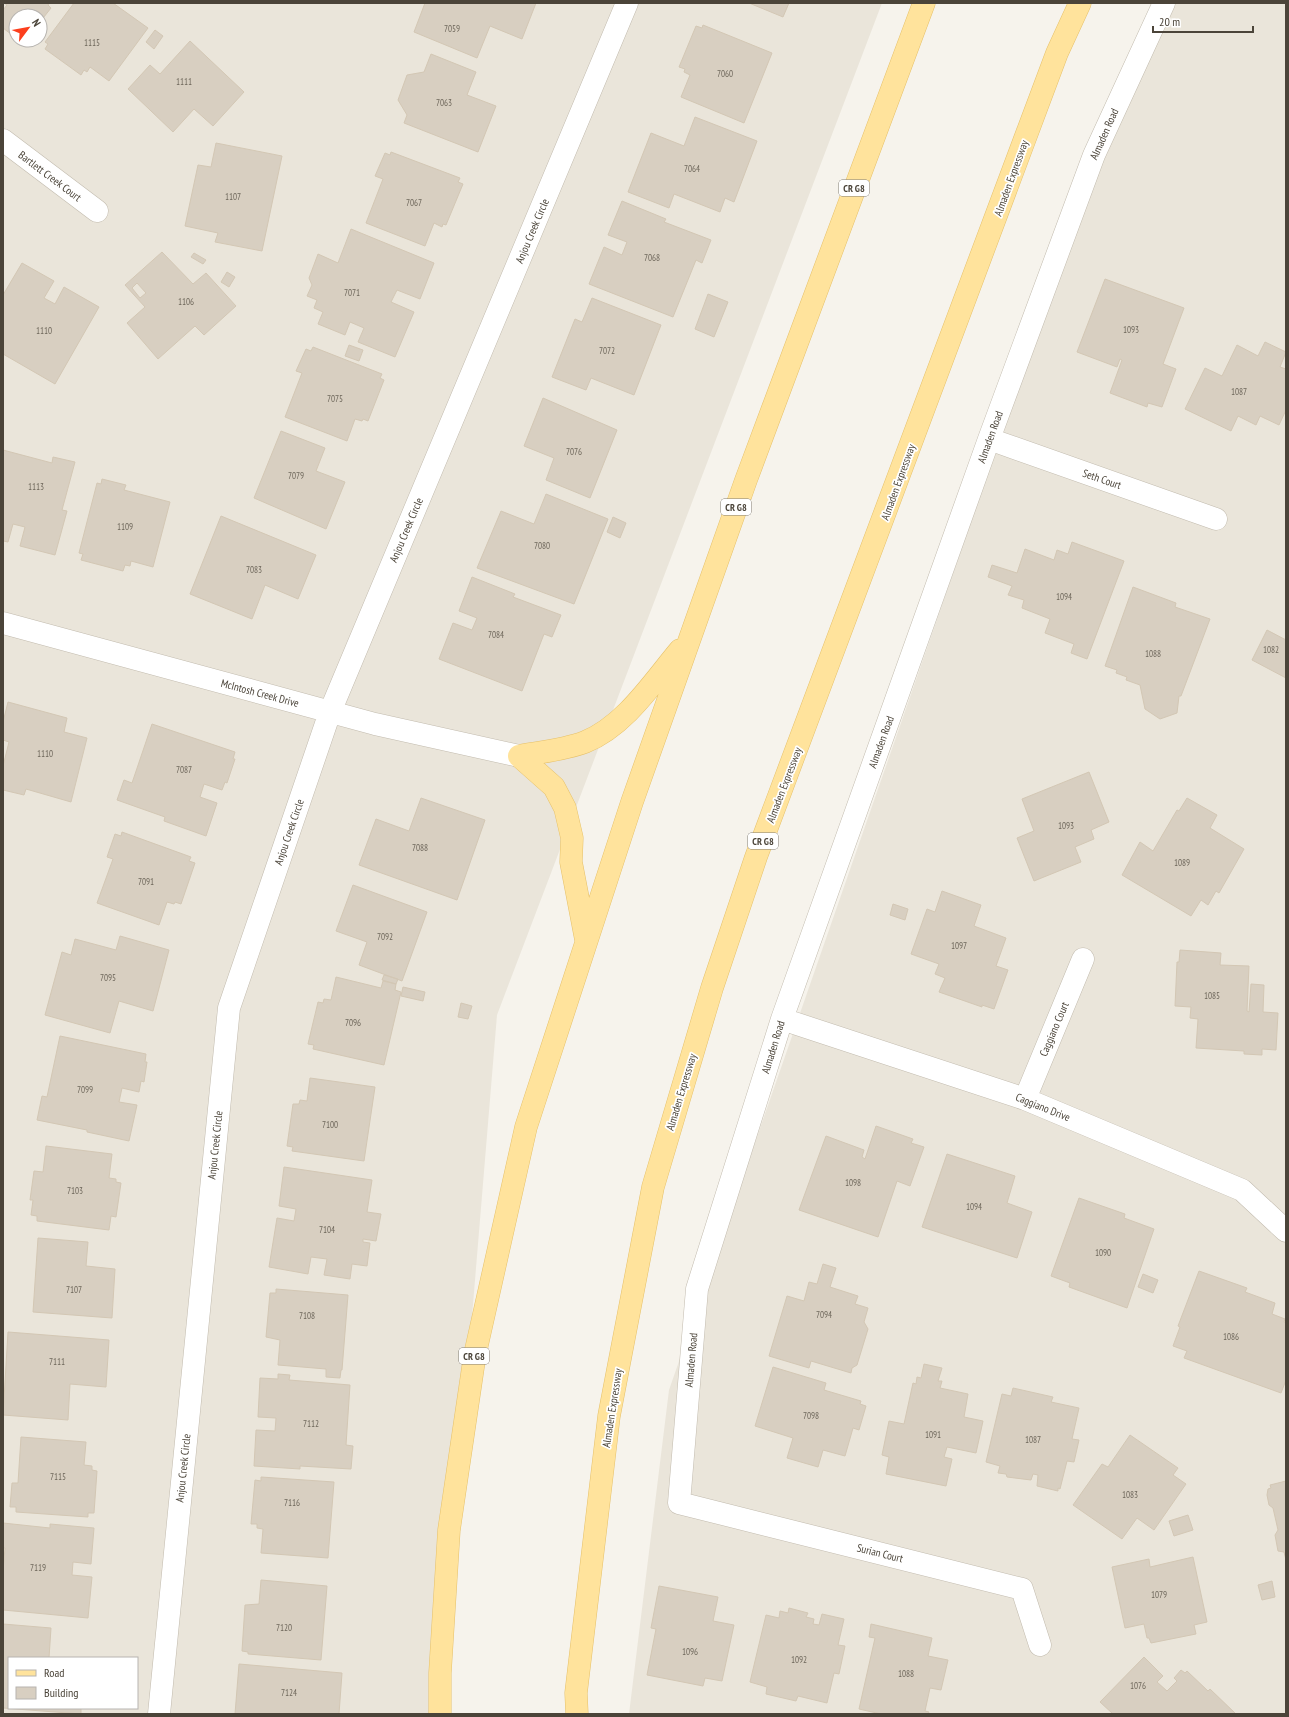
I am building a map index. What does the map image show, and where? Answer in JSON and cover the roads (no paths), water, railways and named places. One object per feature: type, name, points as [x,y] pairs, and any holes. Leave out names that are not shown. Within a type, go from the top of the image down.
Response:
[{"type":"main road","name":"CR G8","points":[[440,1714],[440,1673],[449,1530],[474,1354],[526,1127],[632,802],[748,473],[924,3]]},
{"type":"main road","name":"Almaden Expressway","points":[[577,1714],[576,1693],[609,1416],[656,1179],[712,988],[756,857],[1057,53],[1080,3]]},
{"type":"main road","points":[[519,756],[560,750],[586,742],[610,729],[625,715],[689,640]]},
{"type":"main road","points":[[519,756],[554,787],[565,808],[572,838],[571,862],[586,943]]},
{"type":"street","name":"Anjou Creek Circle","points":[[159,1714],[229,1008],[330,712],[627,3]]},
{"type":"street","name":"Almaden Road","points":[[679,1503],[697,1289],[782,1019],[988,439],[1094,155],[1164,3]]},
{"type":"street","name":"Bartlett Creek Court","points":[[3,140],[97,211]]},
{"type":"street","name":"Seth Court","points":[[988,439],[1216,519]]},
{"type":"street","name":"McIntosh Creek Drive","points":[[3,623],[375,724],[519,756]]},
{"type":"street","name":"Caggiano Court","points":[[1025,1099],[1083,959]]},
{"type":"street","name":"Caggiano Drive","points":[[782,1019],[1025,1099],[1242,1190],[1286,1231]]},
{"type":"street","name":"Surian Court","points":[[679,1503],[1022,1589],[1040,1645]]}]
